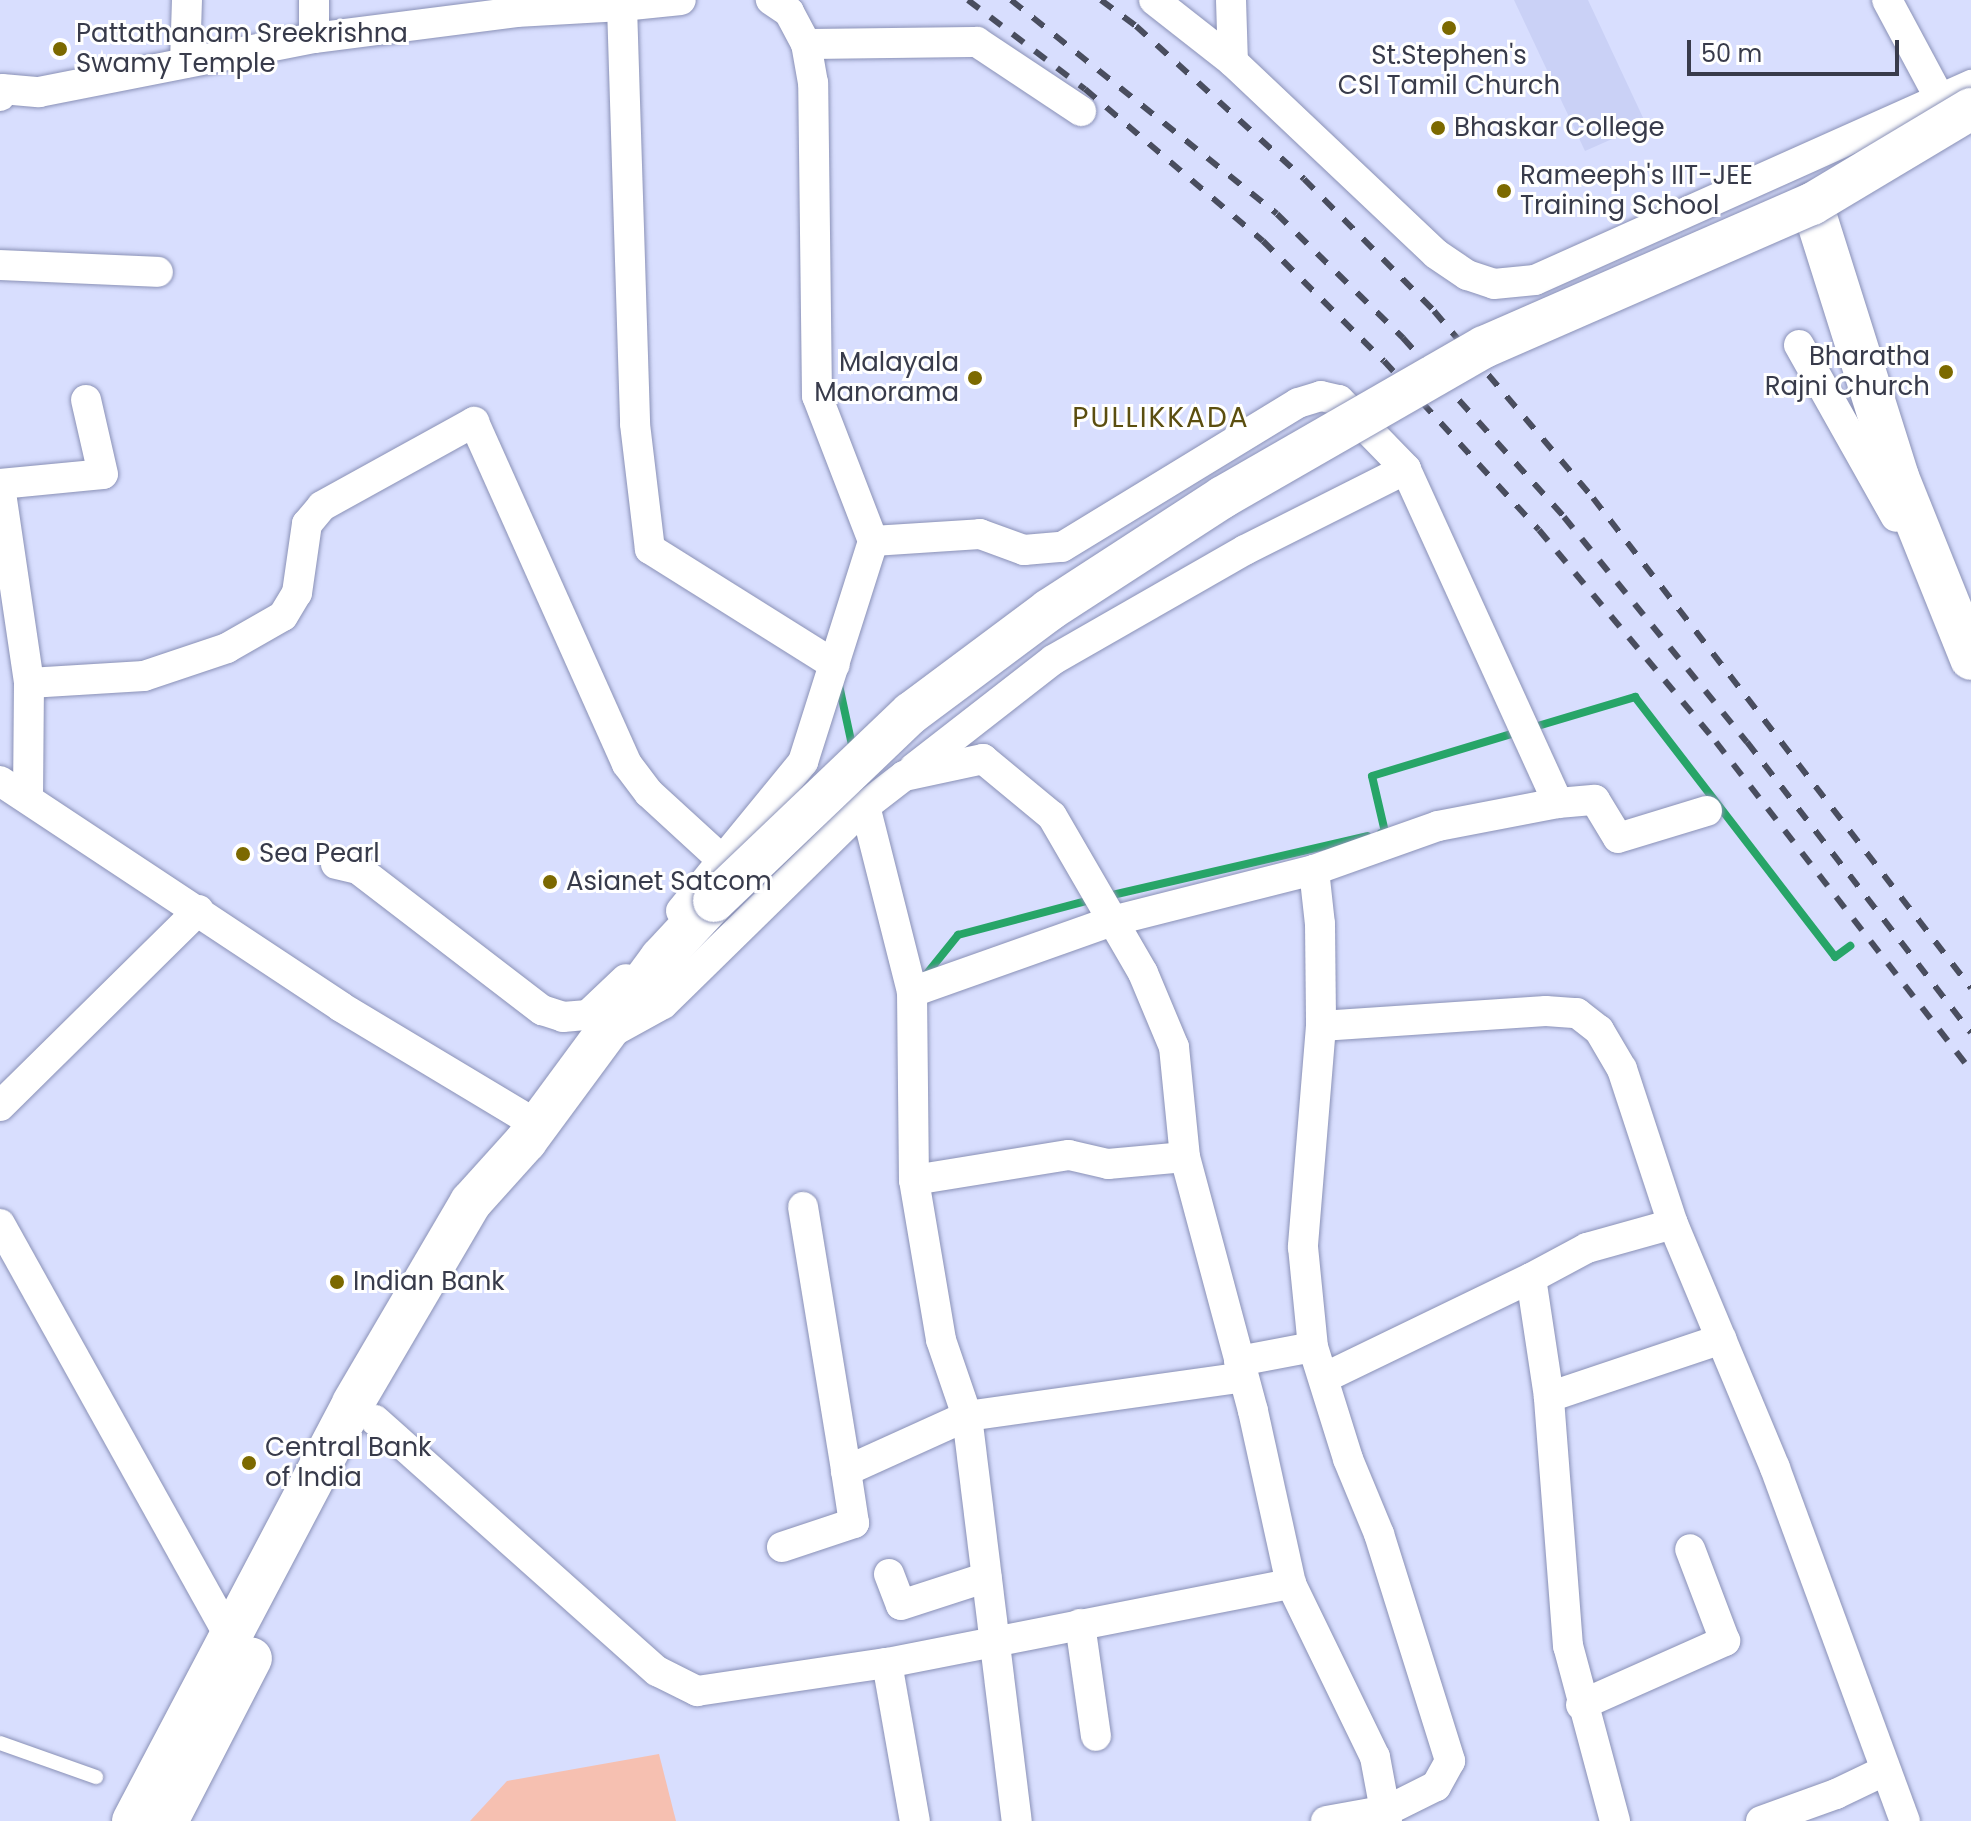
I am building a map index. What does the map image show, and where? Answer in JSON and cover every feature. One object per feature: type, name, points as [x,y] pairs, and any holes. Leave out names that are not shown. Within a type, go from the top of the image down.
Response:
[{"type":"main road","points":[[167,1821],[375,1420],[492,1214],[531,1133],[589,1037],[714,901],[911,713],[1049,610],[1223,497],[1484,347],[1812,204],[1955,104]]},
{"type":"main road","points":[[1812,204],[1898,477],[1960,623]]},
{"type":"main road","points":[[133,1821],[353,1403],[471,1202],[531,1133]]},
{"type":"street","points":[[185,63],[187,0]]},
{"type":"street","points":[[314,0],[314,38]]},
{"type":"street","points":[[1,91],[39,92],[314,38],[516,6],[681,0]]},
{"type":"street","points":[[589,1037],[588,1015],[607,1002],[803,762],[873,541],[817,396],[813,83],[806,44],[789,12],[771,0]]},
{"type":"street","points":[[1154,0],[1233,62],[1436,254],[1467,275],[1494,284],[1535,280],[1955,104],[1971,85]]},
{"type":"street","points":[[1231,0],[1233,62]]},
{"type":"street","points":[[1887,0],[1955,104]]},
{"type":"street","points":[[622,3],[635,424],[650,549],[835,665]]},
{"type":"street","points":[[806,44],[977,42],[1081,111]]},
{"type":"street","points":[[0,265],[158,272]]},
{"type":"street","points":[[1799,345],[1960,623]]},
{"type":"street","points":[[873,541],[980,534],[1024,550],[1062,547],[1298,403],[1321,396],[1339,400],[1406,469],[1558,803]]},
{"type":"street","points":[[28,797],[29,683],[0,485],[103,474],[86,400]]},
{"type":"street","points":[[29,683],[144,676],[227,648],[283,616],[297,593],[307,524],[322,506],[474,422],[627,764],[649,793],[722,860]]},
{"type":"street","points":[[589,1037],[663,1004],[865,806],[1053,660],[1245,550],[1406,469]]},
{"type":"street","points":[[904,776],[983,759],[1052,816],[1143,973],[1174,1047],[1185,1157],[1241,1369],[1291,1584],[1375,1757],[1387,1816]]},
{"type":"street","points":[[0,781],[199,910],[531,1133]]},
{"type":"street","points":[[912,992],[1112,921],[1314,870],[1438,826],[1558,803],[1595,800],[1618,838],[1707,811]]},
{"type":"street","points":[[865,806],[912,992],[914,1180],[941,1340],[967,1416],[1017,1821]]},
{"type":"street","points":[[336,864],[358,869],[542,1010],[589,1037]]},
{"type":"street","points":[[1314,870],[1320,924],[1321,1026],[1303,1247],[1313,1347],[1326,1377],[1348,1459],[1379,1534],[1450,1761],[1436,1786],[1387,1816],[1326,1821]]},
{"type":"street","points":[[0,1106],[199,910]]},
{"type":"street","points":[[1321,1026],[1577,1013],[1599,1030],[1622,1069],[1673,1224],[1775,1468],[1905,1821]]},
{"type":"street","points":[[914,1180],[1069,1155],[1108,1164],[1185,1157]]},
{"type":"street","points":[[782,1547],[854,1523],[803,1207]]},
{"type":"street","points":[[0,1224],[230,1637]]},
{"type":"street","points":[[1326,1377],[1587,1248],[1673,1224]]},
{"type":"street","points":[[1531,1278],[1549,1397],[1565,1614],[1581,1705],[1615,1821]]},
{"type":"street","points":[[1549,1397],[1721,1339]]},
{"type":"street","points":[[846,1471],[967,1416],[1241,1369],[1313,1347]]},
{"type":"street","points":[[375,1420],[657,1671],[697,1691],[887,1663],[1291,1584]]},
{"type":"street","points":[[1581,1705],[1725,1641],[1690,1549]]},
{"type":"street","points":[[889,1574],[901,1605],[987,1577]]},
{"type":"street","points":[[1080,1624],[1096,1736]]},
{"type":"street","points":[[887,1663],[915,1821]]},
{"type":"street","points":[[1761,1821],[1836,1794],[1886,1770]]},
{"type":"lane","points":[[0,1743],[96,1777]]},
{"type":"shaded area","points":[[1514,0],[1588,0],[1646,124],[1585,151]]},
{"type":"shaded area","points":[[659,1754],[676,1821],[470,1821],[507,1781]]},
{"type":"waterway","points":[[839,685],[853,750]]},
{"type":"waterway","points":[[1531,728],[1635,697],[1835,957],[1850,946]]},
{"type":"waterway","points":[[1381,833],[1385,832],[1372,776],[1518,732]]},
{"type":"waterway","points":[[1108,896],[1367,836]]},
{"type":"waterway","points":[[925,976],[958,935],[1094,899]]},
{"type":"railway","points":[[968,0],[1085,89],[1263,241],[1384,361],[1539,530],[1716,742],[1971,1071]]},
{"type":"railway","points":[[1011,0],[1277,214],[1403,338],[1564,517],[1747,742],[1971,1033]]},
{"type":"railway","points":[[1101,0],[1136,26],[1304,179],[1434,311],[1593,498],[1971,988]]},
{"type":"place","name":"St.Stephen's CSI Tamil Church","points":[[1449,28]]},
{"type":"place","name":"Pattathanam Sreekrishna Swamy Temple","points":[[60,49]]},
{"type":"place","name":"Bhaskar College","points":[[1438,128]]},
{"type":"place","name":"Rameeph's IIT-JEE Training School","points":[[1504,191]]},
{"type":"place","name":"Bharatha Rajni Church","points":[[1946,372]]},
{"type":"place","name":"Malayala Manorama","points":[[975,378]]},
{"type":"place","name":"Sea Pearl","points":[[243,854]]},
{"type":"place","name":"Asianet Satcom","points":[[550,882]]},
{"type":"place","name":"Indian Bank","points":[[337,1282]]},
{"type":"place","name":"Central Bank of India","points":[[249,1463]]},
{"type":"district","name":"PULLIKKADA","points":[[1161,418]]}]
